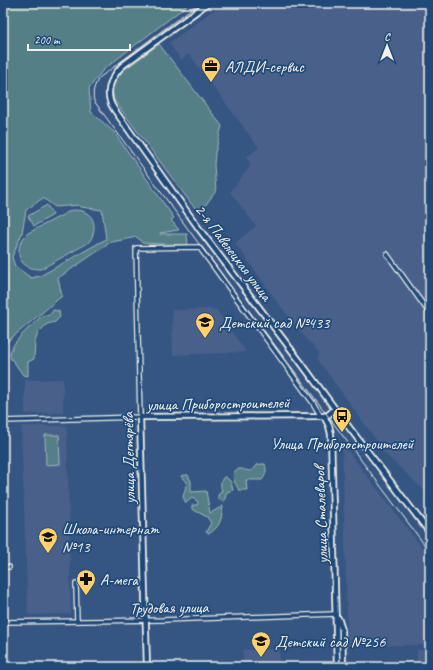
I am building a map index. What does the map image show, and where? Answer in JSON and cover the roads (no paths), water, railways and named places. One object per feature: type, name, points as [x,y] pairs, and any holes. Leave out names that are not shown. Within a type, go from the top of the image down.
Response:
[{"type":"street","name":"2-я Павелецкая улица","points":[[208,3],[122,66],[114,75],[111,82],[109,91],[110,100],[116,112],[200,230],[430,533]]},
{"type":"street","name":"улица Дегтярёва","points":[[146,667],[136,248],[199,247],[322,415]]},
{"type":"street","points":[[387,254],[430,314]]},
{"type":"street","points":[[322,415],[328,415],[335,409]]},
{"type":"street","name":"улица Приборостроителей","points":[[3,421],[140,417],[322,415]]},
{"type":"street","name":"улица Сталеваров","points":[[322,415],[329,426],[331,434],[338,667]]},
{"type":"street","points":[[3,567],[9,567]]},
{"type":"street","points":[[76,584],[77,621]]},
{"type":"street","name":"улица Сталеваров","points":[[336,614],[342,630],[343,667]]},
{"type":"street","name":"Трудовая улица","points":[[3,622],[145,620],[336,614]]},
{"type":"tram line","points":[[199,3],[99,78],[94,89],[94,101],[202,248],[430,552]]},
{"type":"place","name":"АЛДИ-сервис","points":[[211,83]]},
{"type":"place","name":"Детский сад №433","points":[[205,339]]},
{"type":"place","name":"Улица Приборостроителей","points":[[342,433]]},
{"type":"place","name":"Школа-интернат №13","points":[[48,554]]},
{"type":"place","name":"А-мега","points":[[86,596]]},
{"type":"place","name":"Детский сад №256","points":[[261,658]]}]
